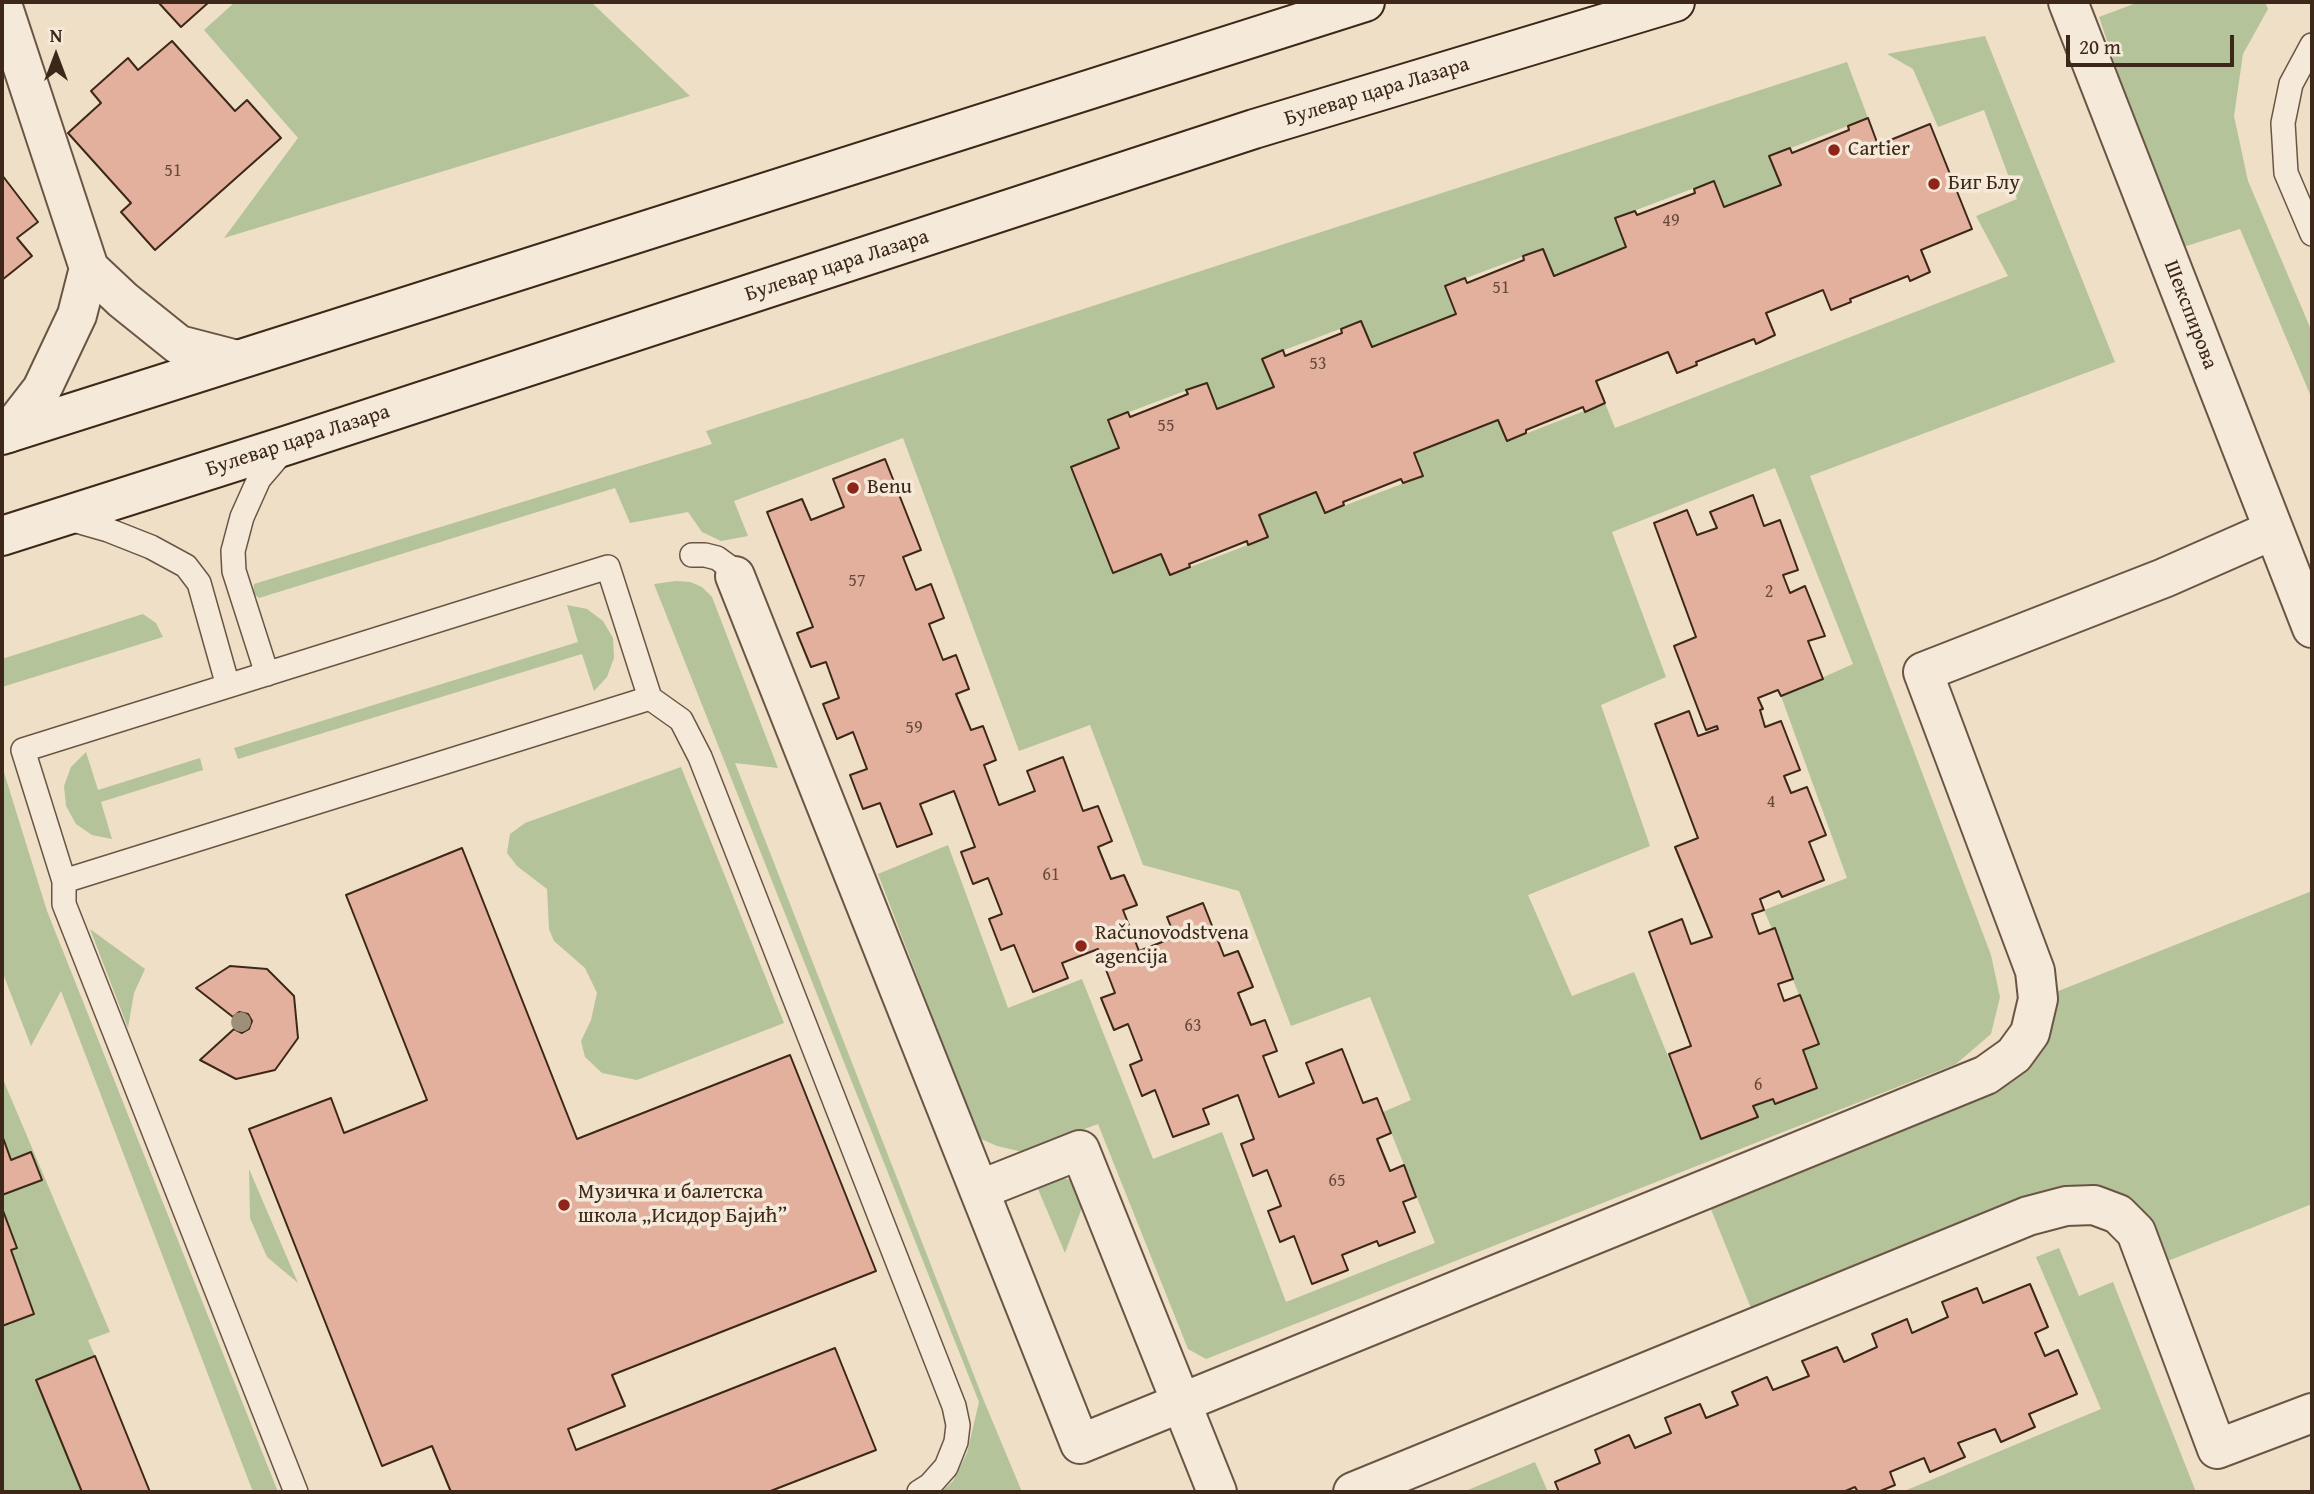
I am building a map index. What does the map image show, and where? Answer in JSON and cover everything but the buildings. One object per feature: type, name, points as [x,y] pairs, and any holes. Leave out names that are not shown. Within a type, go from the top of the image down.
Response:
[{"type":"street","points":[[5,434],[1365,2]]},
{"type":"street","name":"Булевар цара Лазара","points":[[2,536],[289,445],[1255,129],[1675,2]]},
{"type":"street","name":"Шекспирова","points":[[2068,2],[2312,628]]},
{"type":"street","points":[[2,4],[89,268],[123,300],[180,345],[237,360]]},
{"type":"street","points":[[5,434],[42,389],[77,315],[89,268]]},
{"type":"street","points":[[735,576],[1080,1444],[1986,1075],[2014,1055],[2030,1032],[2038,999],[2035,971],[1923,672],[2164,578],[2273,530]]},
{"type":"street","points":[[979,1190],[1080,1150],[1217,1492]]},
{"type":"street","points":[[1353,1492],[2015,1221],[2066,1206],[2094,1205],[2118,1214],[2136,1232],[2217,1449],[2312,1413]]},
{"type":"lane","points":[[2312,45],[2291,84],[2283,122],[2286,173],[2312,234]]},
{"type":"lane","points":[[267,674],[234,572],[233,551],[242,517],[259,478],[289,445]]},
{"type":"lane","points":[[63,517],[108,530],[150,547],[186,566],[199,583],[228,686]]},
{"type":"lane","points":[[692,555],[717,558],[728,566],[735,576]]},
{"type":"lane","points":[[296,1492],[64,904],[64,881],[23,750],[608,567],[650,698],[681,720],[700,757],[954,1406],[958,1425],[956,1441],[946,1467],[930,1485],[919,1492]]},
{"type":"lane","points":[[64,881],[650,698]]},
{"type":"green space","points":[[235,2],[591,2],[690,96],[224,238],[298,138],[204,30]]},
{"type":"green space","points":[[2139,2],[2265,2],[2268,9],[2243,54],[2234,116],[2248,181],[2312,332],[2312,399],[2240,229],[2177,249],[2099,17]]},
{"type":"green space","points":[[1985,36],[2115,362],[1810,476],[1991,955],[2000,997],[1991,1034],[1956,1064],[1206,1359],[1188,1349],[1098,1124],[1023,1152],[997,1146],[979,1138],[878,874],[948,845],[1008,1008],[1082,979],[1153,1159],[1222,1132],[1286,1302],[1435,1243],[1383,1112],[1411,1100],[1370,997],[1291,1026],[1239,891],[1143,865],[1090,725],[1019,751],[903,438],[734,501],[748,536],[721,541],[702,532],[688,512],[630,523],[615,488],[259,598],[253,593],[254,584],[712,444],[706,431],[1847,62],[1868,118],[1770,156],[1781,185],[1724,207],[1713,181],[1615,218],[1626,247],[1554,276],[1543,249],[1445,286],[1456,314],[1372,347],[1361,321],[1263,358],[1274,387],[1217,409],[1206,383],[1108,420],[1119,448],[1071,468],[1113,573],[1161,554],[1170,575],[1268,537],[1259,515],[1316,492],[1325,513],[1423,476],[1414,453],[1498,420],[1507,441],[1605,403],[1615,428],[2008,276],[1976,216],[2017,199],[1984,110],[1938,127],[1913,69],[1887,54]],"holes":[[[1775,468],[1853,664],[1781,696],[1847,878],[1764,910],[1819,1043],[1803,1050],[1817,1088],[1776,1104],[1773,1099],[1753,1106],[1701,1138],[1634,972],[1572,996],[1528,895],[1650,846],[1601,705],[1666,677],[1612,532]]]},
{"type":"green space","points":[[690,582],[702,587],[712,597],[778,768],[735,763],[1022,1492],[941,1492],[953,1481],[967,1453],[979,1402],[654,584]]},
{"type":"green space","points":[[567,605],[587,609],[603,621],[613,638],[614,658],[607,677],[594,691],[582,654],[238,759],[234,748],[578,642]]},
{"type":"green space","points":[[143,614],[156,623],[163,637],[2,687],[2,659]]},
{"type":"green space","points":[[86,752],[98,790],[200,758],[203,770],[101,802],[112,839],[92,835],[76,824],[66,806],[64,786],[71,767]]},
{"type":"green space","points":[[2,766],[47,911],[278,1492],[253,1492],[61,991],[31,1046],[2,971]]},
{"type":"green space","points":[[681,767],[784,1023],[637,1080],[602,1073],[585,1057],[581,1041],[591,1020],[597,993],[585,968],[554,941],[549,929],[547,889],[517,866],[507,853],[510,834],[525,823]]},
{"type":"green space","points":[[2312,891],[2312,1204],[2150,1268],[2094,1205],[1759,1328],[1704,1192],[1986,1075],[2038,999]]},
{"type":"green space","points":[[90,929],[145,969],[134,993],[128,1028]]},
{"type":"green space","points":[[2,1077],[110,1332],[88,1340],[95,1356],[36,1380],[82,1492],[2,1492]]},
{"type":"green space","points":[[249,1169],[298,1283],[267,1257],[250,1218]]},
{"type":"green space","points":[[1059,1177],[1071,1180],[1080,1187],[1086,1197],[1065,1253],[1035,1182]]},
{"type":"green space","points":[[2059,1248],[2079,1296],[2113,1282],[2196,1492],[1902,1492],[2101,1409],[2036,1257]]},
{"type":"green space","points":[[1535,1462],[1548,1492],[1463,1492]]},
{"type":"place","name":"Cartier","points":[[1834,150]]},
{"type":"place","name":"Биг Блу","points":[[1934,184]]},
{"type":"place","name":"Benu","points":[[853,488]]},
{"type":"place","name":"Računovodstvena agencija","points":[[1081,946]]},
{"type":"place","name":"Музичка и балетска школа „Исидор Бајић”","points":[[564,1205]]}]
